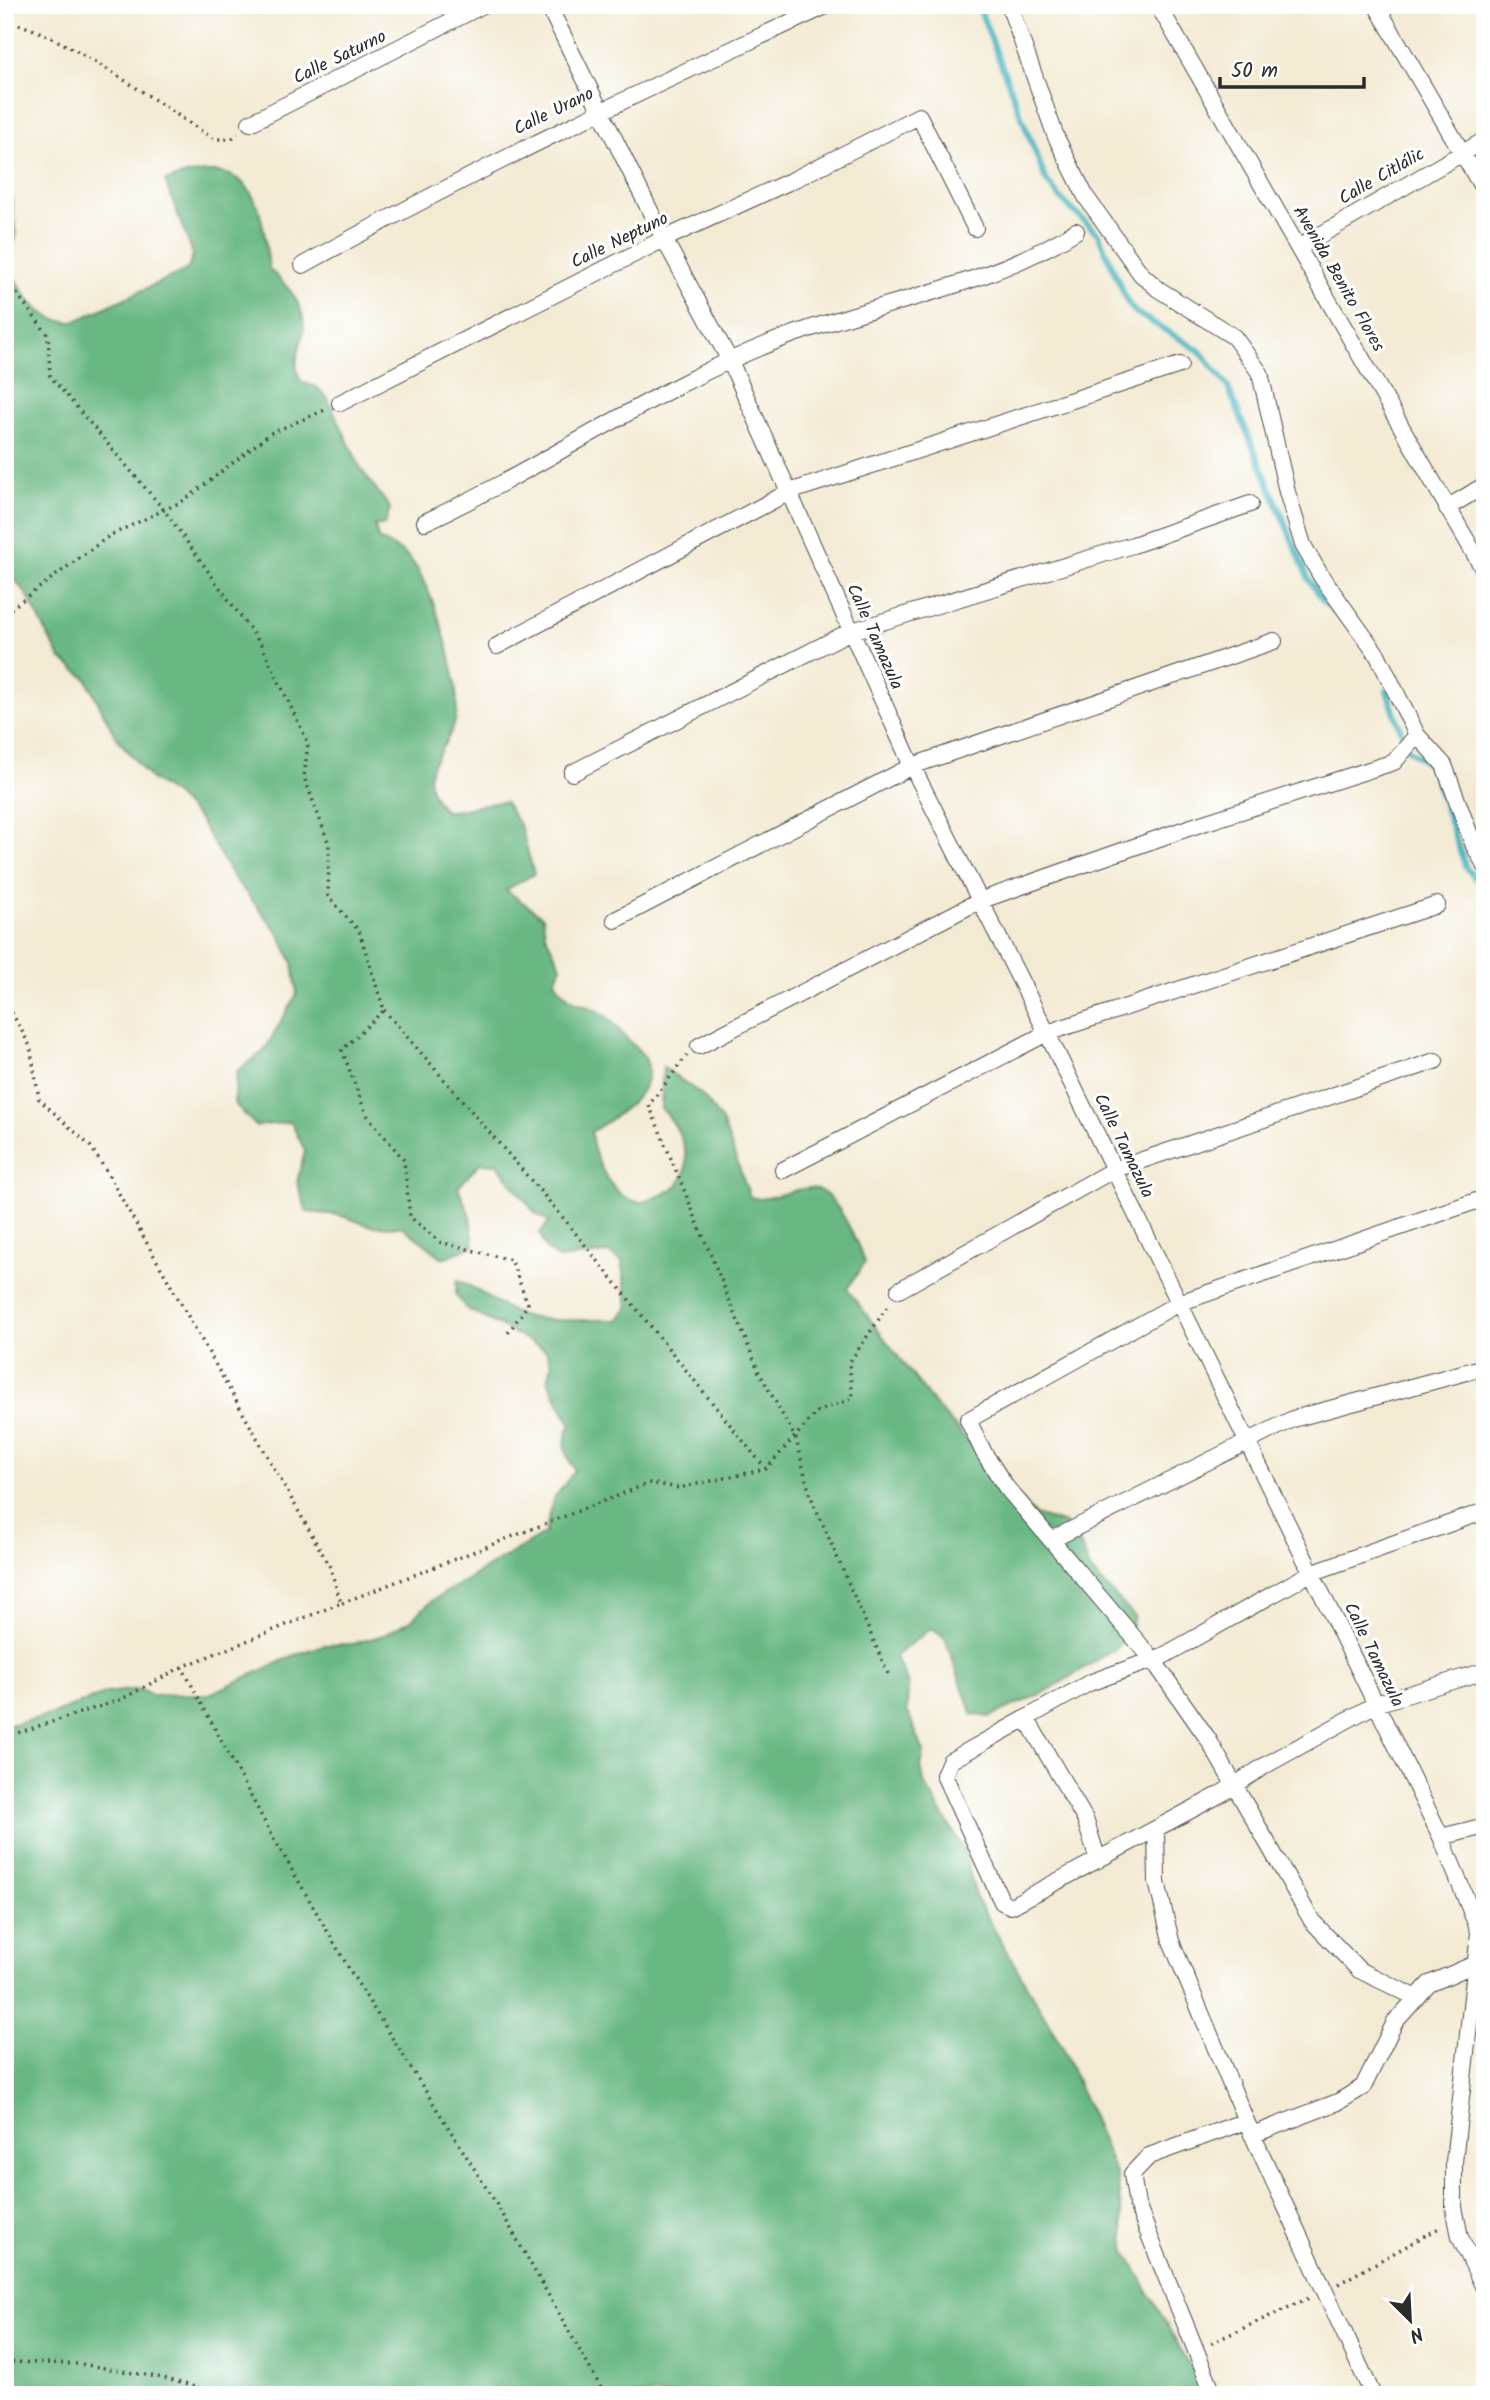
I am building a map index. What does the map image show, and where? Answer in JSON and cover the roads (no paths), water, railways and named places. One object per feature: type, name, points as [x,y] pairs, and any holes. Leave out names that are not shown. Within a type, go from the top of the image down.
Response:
[{"type":"street","name":"Calle Saturno","points":[[250,123],[483,5]]},
{"type":"street","name":"Calle Tamazula","points":[[548,5],[664,239],[730,361],[849,632],[912,766],[1047,1033],[1441,1837],[1478,1915],[1482,1939]]},
{"type":"street","name":"Calle Urano","points":[[303,265],[437,191],[602,110],[828,5]]},
{"type":"street","points":[[1009,5],[1056,137],[1086,197],[1141,274],[1158,289],[1234,337],[1260,373],[1287,492],[1303,545],[1321,576],[1378,656],[1417,735],[1444,765],[1474,846],[1485,865]]},
{"type":"street","name":"Avenida Benito Flores","points":[[1158,5],[1485,572]]},
{"type":"street","points":[[1376,5],[1485,192]]},
{"type":"street","name":"Calle Neptuno","points":[[340,403],[664,239],[795,179],[919,116],[975,228]]},
{"type":"street","name":"Calle Citlálic","points":[[1298,248],[1485,140]]},
{"type":"street","points":[[425,522],[498,487],[603,424],[730,361],[779,340],[1019,262],[1076,231]]},
{"type":"street","points":[[497,646],[789,492],[1180,365]]},
{"type":"street","points":[[1447,508],[1485,485]]},
{"type":"street","points":[[572,773],[849,632],[1133,545],[1250,504]]},
{"type":"street","points":[[615,920],[912,766],[1274,641]]},
{"type":"street","points":[[699,1046],[979,901],[1191,827],[1394,762],[1417,735]]},
{"type":"street","points":[[783,1170],[1047,1033],[1437,905]]},
{"type":"street","points":[[899,1290],[1113,1170],[1436,1061]]},
{"type":"street","points":[[1417,1998],[1359,1970],[1312,1921],[1208,1738],[1153,1660],[1006,1487],[984,1453],[968,1420],[1178,1303],[1485,1198]]},
{"type":"street","points":[[1051,1540],[1246,1439],[1293,1419],[1485,1367]]},
{"type":"street","points":[[1485,1511],[1311,1573],[1153,1660],[1089,1683],[950,1762],[944,1775],[1002,1902],[1011,1906],[1156,1829],[1376,1704],[1485,1671]]},
{"type":"street","points":[[1026,1718],[1085,1819],[1098,1860]]},
{"type":"street","points":[[1441,1837],[1485,1826]]},
{"type":"street","points":[[1156,1829],[1155,1862],[1164,1921],[1249,2128],[1373,2395]]},
{"type":"street","points":[[1482,1939],[1470,1998],[1454,2162],[1456,2220],[1460,2237],[1485,2290]]},
{"type":"street","points":[[1214,2395],[1137,2205],[1132,2174],[1149,2155],[1338,2102],[1363,2087],[1395,2022],[1429,1984],[1477,1964]]},
{"type":"waterway","points":[[978,5],[1046,180],[1062,200],[1098,234],[1128,303],[1135,312],[1200,351],[1227,385],[1309,580],[1323,601],[1344,620]]},
{"type":"waterway","points":[[1387,691],[1407,748],[1431,767],[1466,868],[1485,888]]}]
